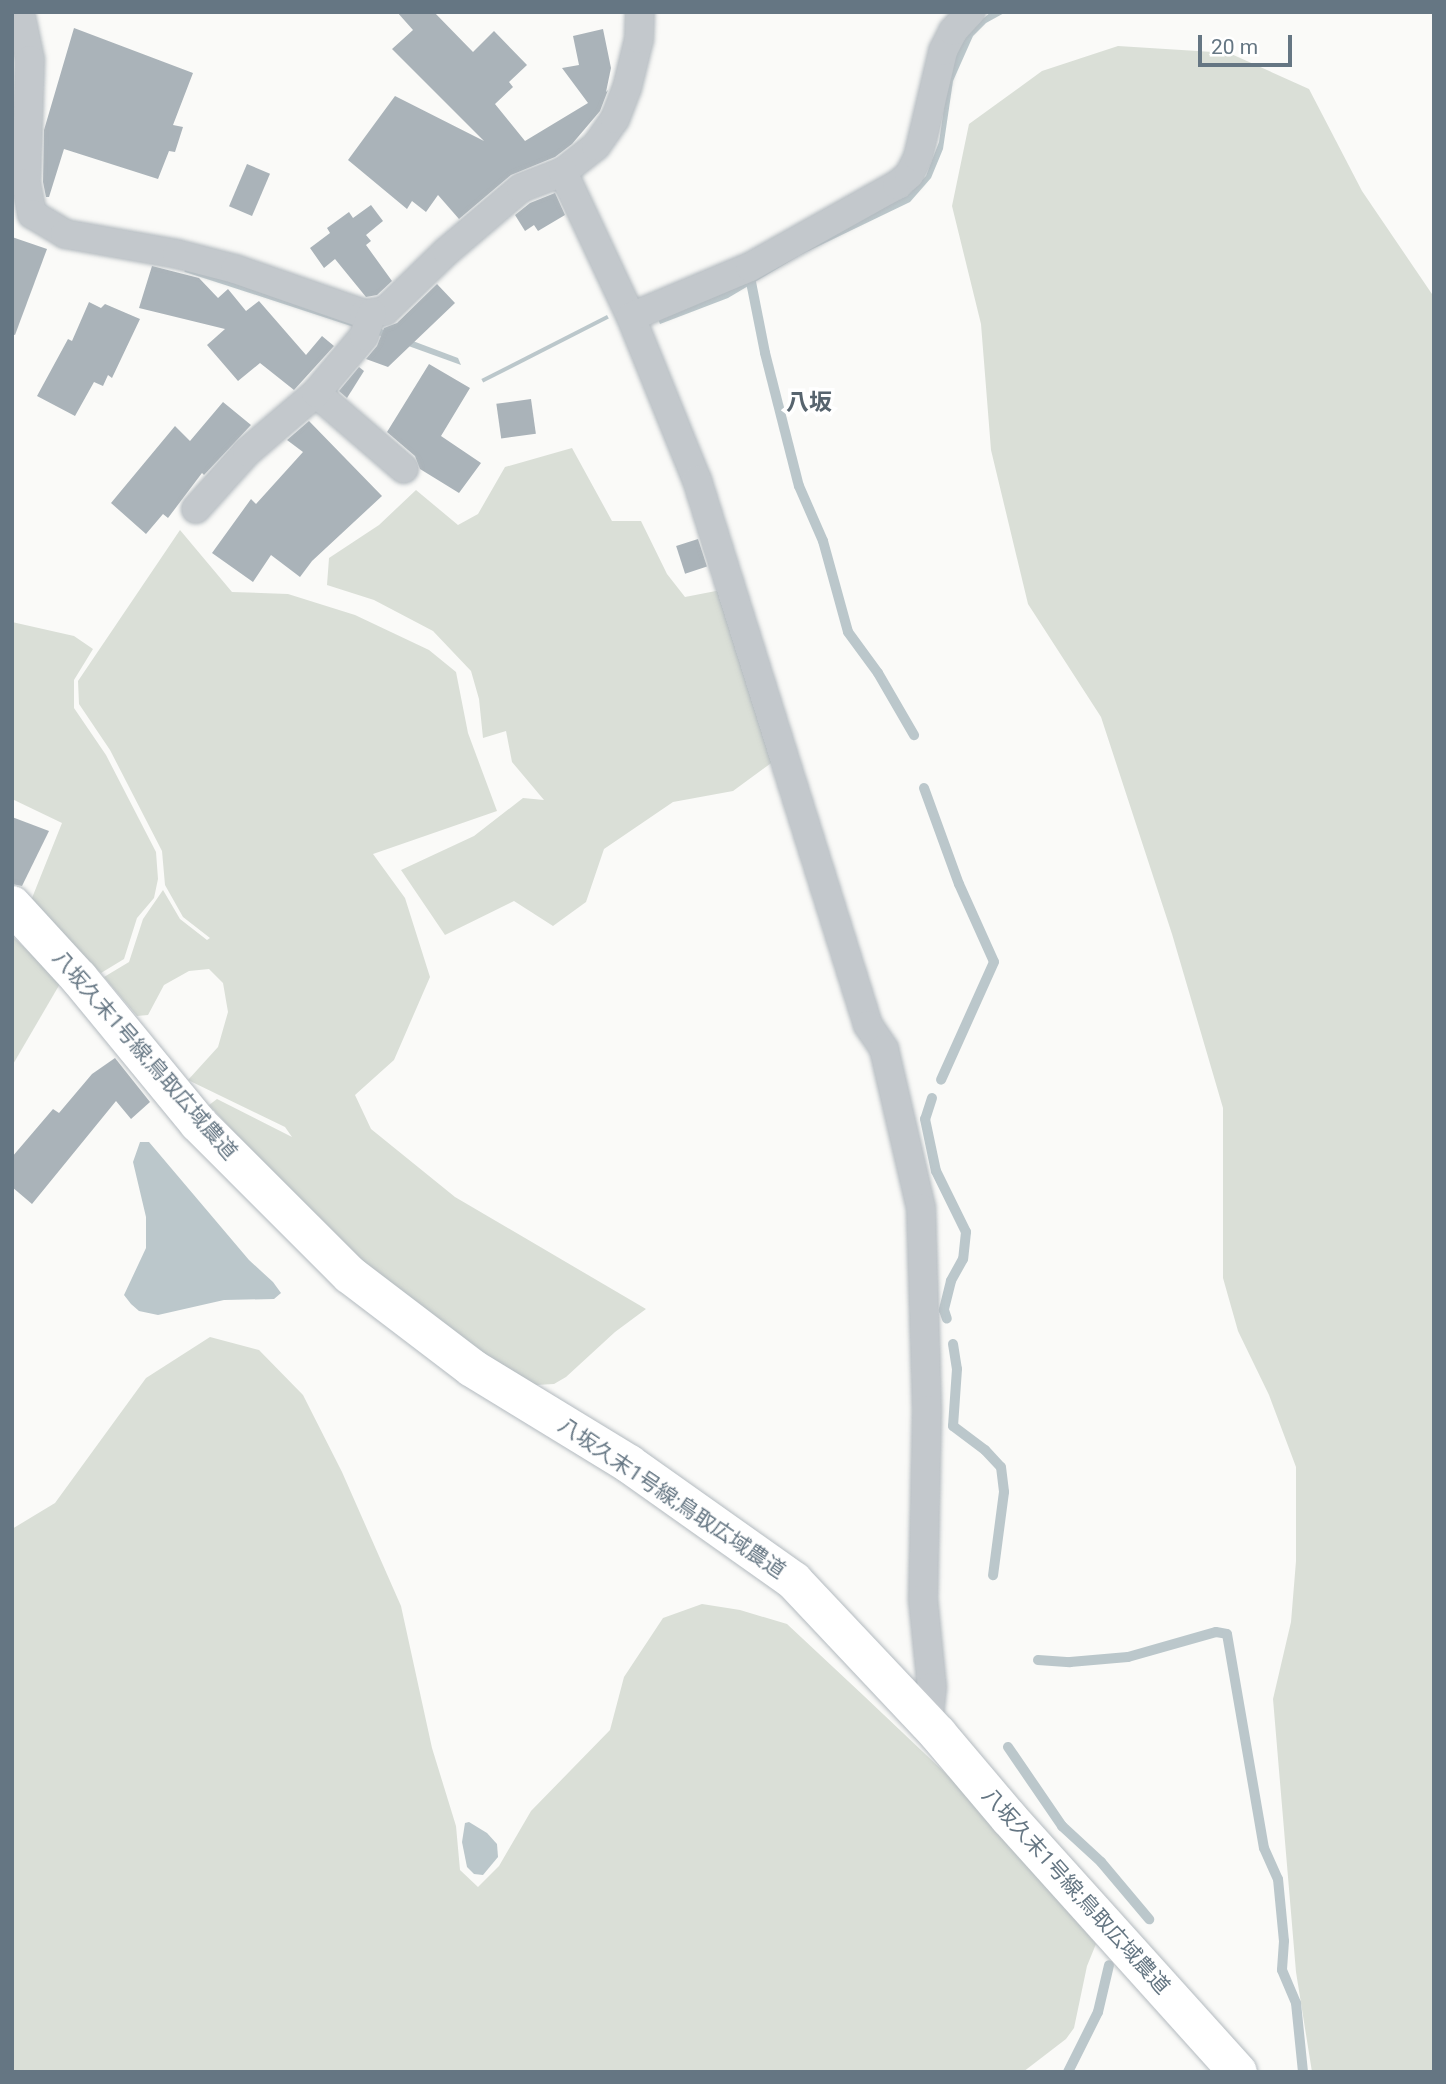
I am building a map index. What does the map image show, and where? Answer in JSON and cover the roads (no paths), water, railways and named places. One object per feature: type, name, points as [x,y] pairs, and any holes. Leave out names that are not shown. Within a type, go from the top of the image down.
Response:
[{"type":"street","points":[[20,12],[30,60],[26,183],[32,215],[65,234],[177,254],[235,269],[364,314],[384,311],[447,251],[522,188],[564,172],[596,146],[615,119],[627,88],[639,39],[640,12]]},
{"type":"street","points":[[631,317],[750,267],[897,185],[909,175],[918,158],[943,51],[953,31],[971,12]]},
{"type":"street","points":[[564,172],[631,317],[697,481],[868,1025],[884,1049],[921,1208],[927,1410],[923,1599],[932,1686],[928,1723]]},
{"type":"street","points":[[196,509],[247,452],[316,393],[364,336],[372,313]]},
{"type":"street","points":[[316,393],[404,469]]},
{"type":"street","name":"八坂久末1号線;鳥取広域農道","points":[[12,905],[79,978],[198,1123],[351,1275],[472,1368],[629,1464],[794,1581],[928,1723],[1009,1818],[1238,2072]]},
{"type":"waterway","points":[[751,282],[765,353],[799,486],[823,541],[848,632],[878,673],[914,735]]},
{"type":"waterway","points":[[924,788],[959,884],[994,962],[941,1080]]},
{"type":"waterway","points":[[932,1098],[925,1119],[936,1171],[966,1232],[963,1259],[951,1281],[944,1310],[947,1319]]},
{"type":"waterway","points":[[953,1344],[957,1369],[953,1426],[985,1450],[1001,1467],[1004,1492],[993,1575]]},
{"type":"waterway","points":[[1038,1660],[1070,1662],[1128,1657],[1216,1632],[1227,1634],[1264,1848],[1278,1879],[1284,1941],[1282,1970],[1296,2003],[1303,2072]]},
{"type":"waterway","points":[[1008,1747],[1062,1826],[1101,1862],[1149,1919]]},
{"type":"waterway","points":[[1068,2072],[1098,2012],[1109,1965]]},
{"type":"district","name":"八坂","points":[[809,403]]}]
